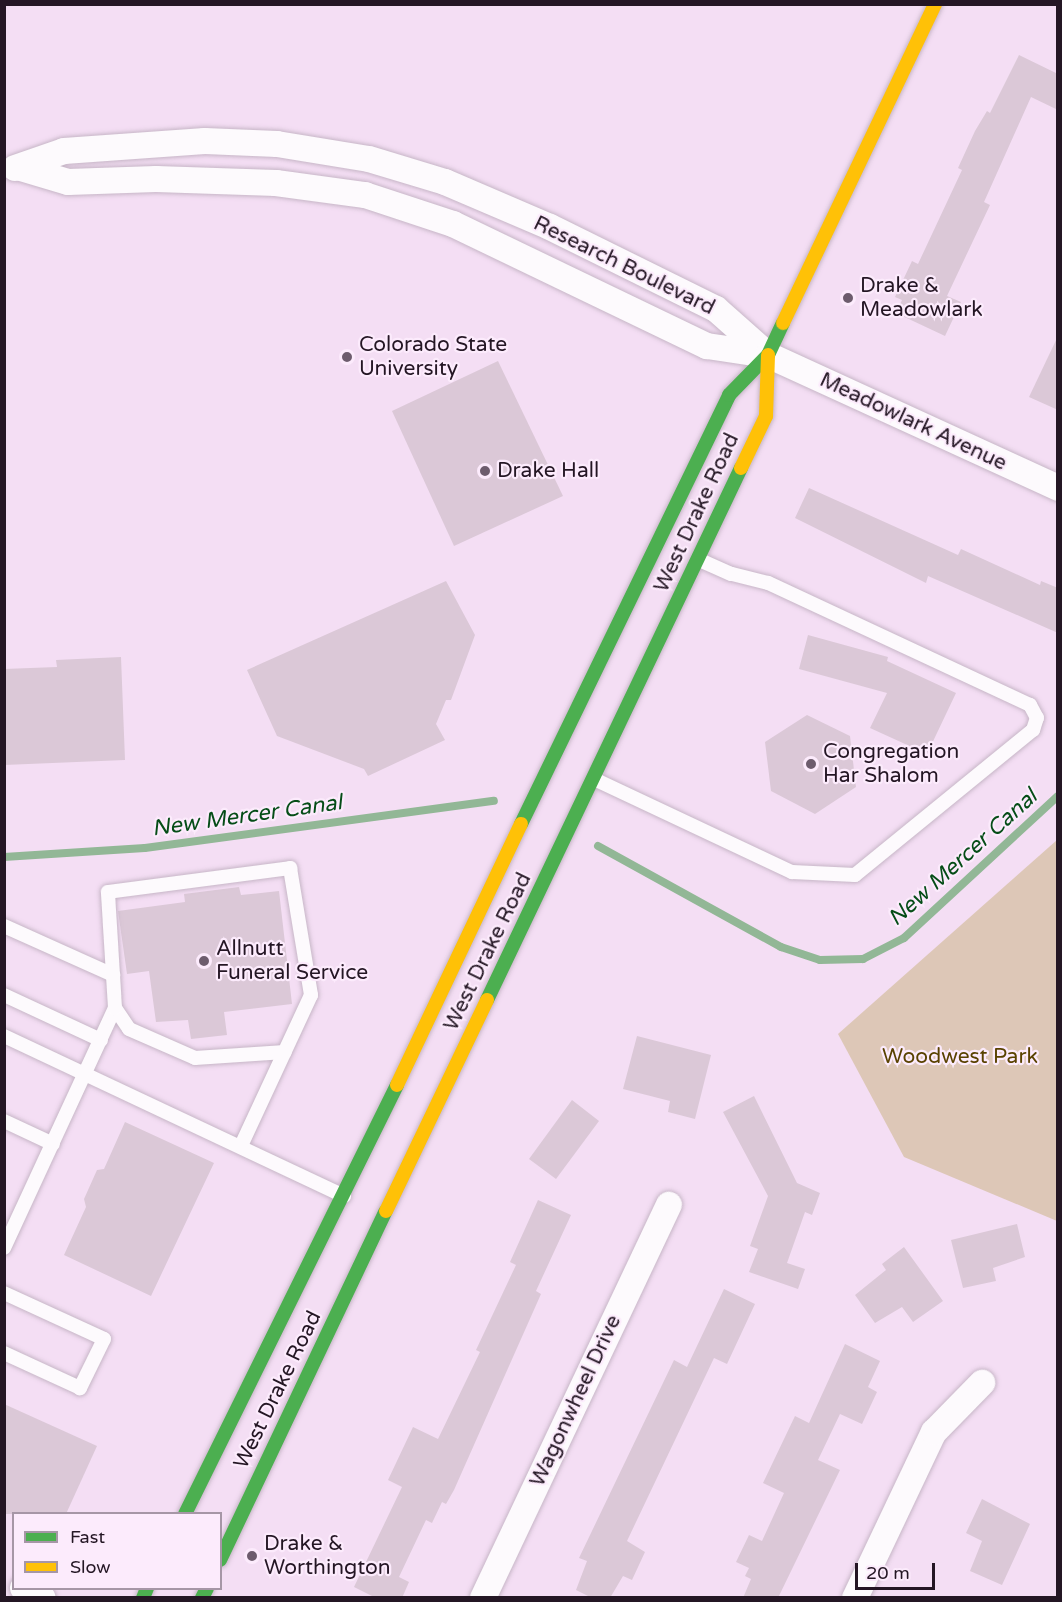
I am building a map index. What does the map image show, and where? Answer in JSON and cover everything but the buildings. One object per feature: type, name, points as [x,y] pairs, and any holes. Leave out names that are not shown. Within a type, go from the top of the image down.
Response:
[{"type":"main road","name":"West Drake Road","points":[[186,1512],[344,1196],[729,395],[768,355],[935,4]]},
{"type":"main road","name":"West Drake Road","points":[[222,1556],[766,416],[768,355]]},
{"type":"main road","points":[[576,748],[578,725],[590,681]]},
{"type":"main road","points":[[583,770],[594,779]]},
{"type":"street","name":"Research Boulevard","points":[[13,168],[64,151],[205,141],[277,144],[369,159],[446,182],[550,227],[716,309],[768,355]]},
{"type":"street","name":"Research Boulevard","points":[[13,168],[68,182],[156,179],[276,183],[365,195],[453,224],[706,346],[768,355]]},
{"type":"street","name":"Meadowlark Avenue","points":[[768,355],[1058,488]]},
{"type":"street","name":"Wagonwheel Drive","points":[[483,1598],[669,1205]]},
{"type":"street","points":[[855,1598],[934,1432],[982,1383]]},
{"type":"street","points":[[27,1590],[43,1598]]},
{"type":"lane","points":[[594,779],[792,872],[855,875],[1033,730],[1037,718],[1030,705],[768,583],[731,574],[699,560]]},
{"type":"lane","points":[[4,1248],[115,1008],[108,892],[291,868],[311,995],[241,1146]]},
{"type":"lane","points":[[4,926],[113,975]]},
{"type":"lane","points":[[4,995],[101,1040]]},
{"type":"lane","points":[[115,1008],[129,1029],[195,1058],[285,1052]]},
{"type":"lane","points":[[4,1036],[344,1196]]},
{"type":"lane","points":[[4,1121],[53,1144]]},
{"type":"lane","points":[[4,1293],[104,1338],[80,1388],[4,1353]]},
{"type":"green space","name":"Woodwest Park","points":[[1057,840],[1057,1221],[904,1157],[838,1034]]},
{"type":"waterway","name":"New Mercer Canal","points":[[598,846],[781,947],[820,960],[863,959],[904,938],[1058,796]]},
{"type":"waterway","name":"New Mercer Canal","points":[[4,857],[145,848],[494,801]]},
{"type":"traffic: fast","points":[[521,824],[729,395],[768,355],[783,323]]},
{"type":"traffic: fast","points":[[487,1000],[741,468]]},
{"type":"traffic: fast","points":[[186,1512],[397,1085]]},
{"type":"traffic: fast","points":[[222,1556],[386,1211]]},
{"type":"traffic: fast","points":[[143,1598],[146,1590]]},
{"type":"traffic: fast","points":[[202,1598],[206,1590]]},
{"type":"traffic: slow","points":[[783,323],[935,4]]},
{"type":"traffic: slow","points":[[741,468],[766,416],[768,355]]},
{"type":"traffic: slow","points":[[397,1085],[521,824]]},
{"type":"traffic: slow","points":[[386,1211],[487,1000]]},
{"type":"place","name":"Drake & Meadowlark","points":[[848,298]]},
{"type":"place","name":"Colorado State University","points":[[347,357]]},
{"type":"place","name":"Drake Hall","points":[[485,471]]},
{"type":"place","name":"Congregation Har Shalom","points":[[811,764]]},
{"type":"place","name":"Allnutt Funeral Service","points":[[204,961]]},
{"type":"place","name":"Drake & Worthington","points":[[252,1556]]}]
